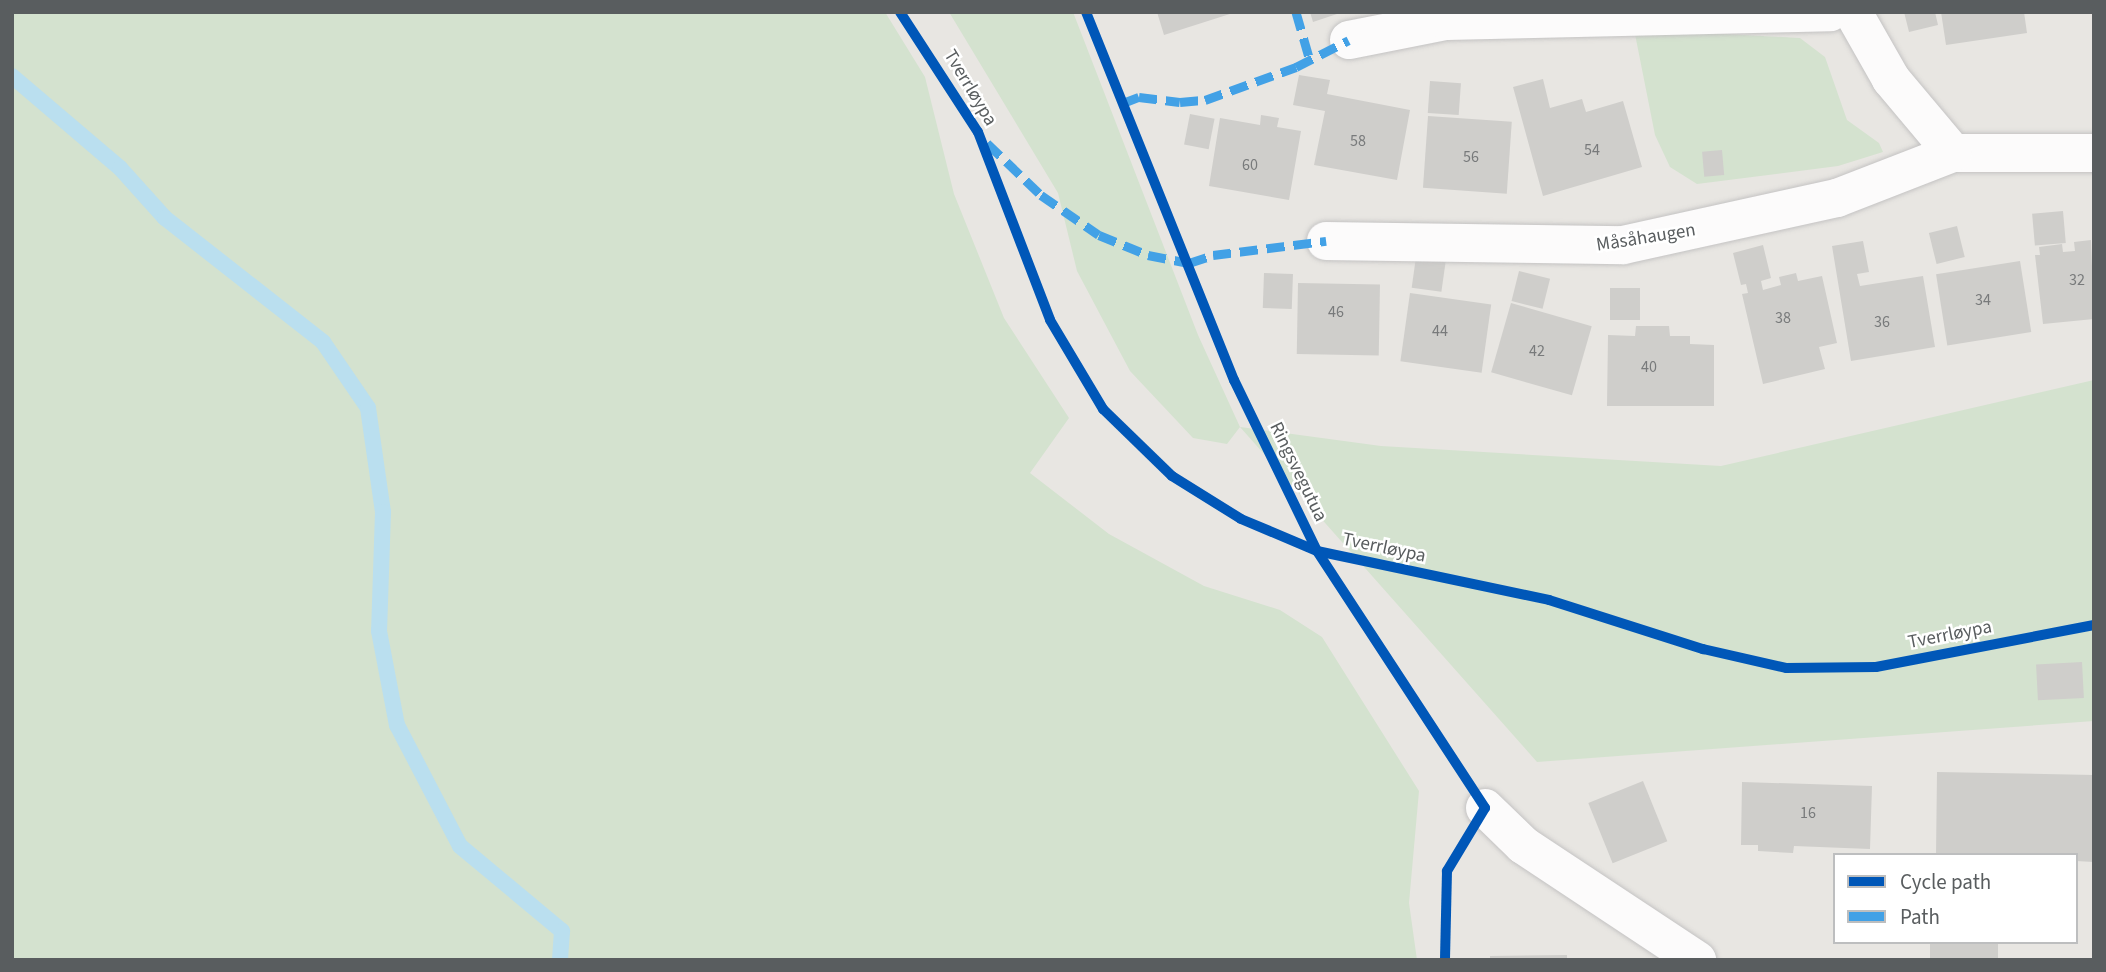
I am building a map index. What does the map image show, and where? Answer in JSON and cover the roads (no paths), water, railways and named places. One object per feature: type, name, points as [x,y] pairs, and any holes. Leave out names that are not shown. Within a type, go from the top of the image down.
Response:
[{"type":"street","points":[[1349,40],[1446,20],[1830,12]]},
{"type":"street","points":[[1853,12],[1891,79],[1953,153]]},
{"type":"street","name":"Måsåhaugen","points":[[1326,241],[1623,245],[1838,198],[1953,153],[2094,153]]},
{"type":"street","points":[[1485,808],[1523,845],[1697,960]]},
{"type":"waterway","points":[[12,76],[120,168],[165,218],[323,342],[368,408],[383,512],[379,631],[397,725],[460,846],[562,931],[560,960]]}]
